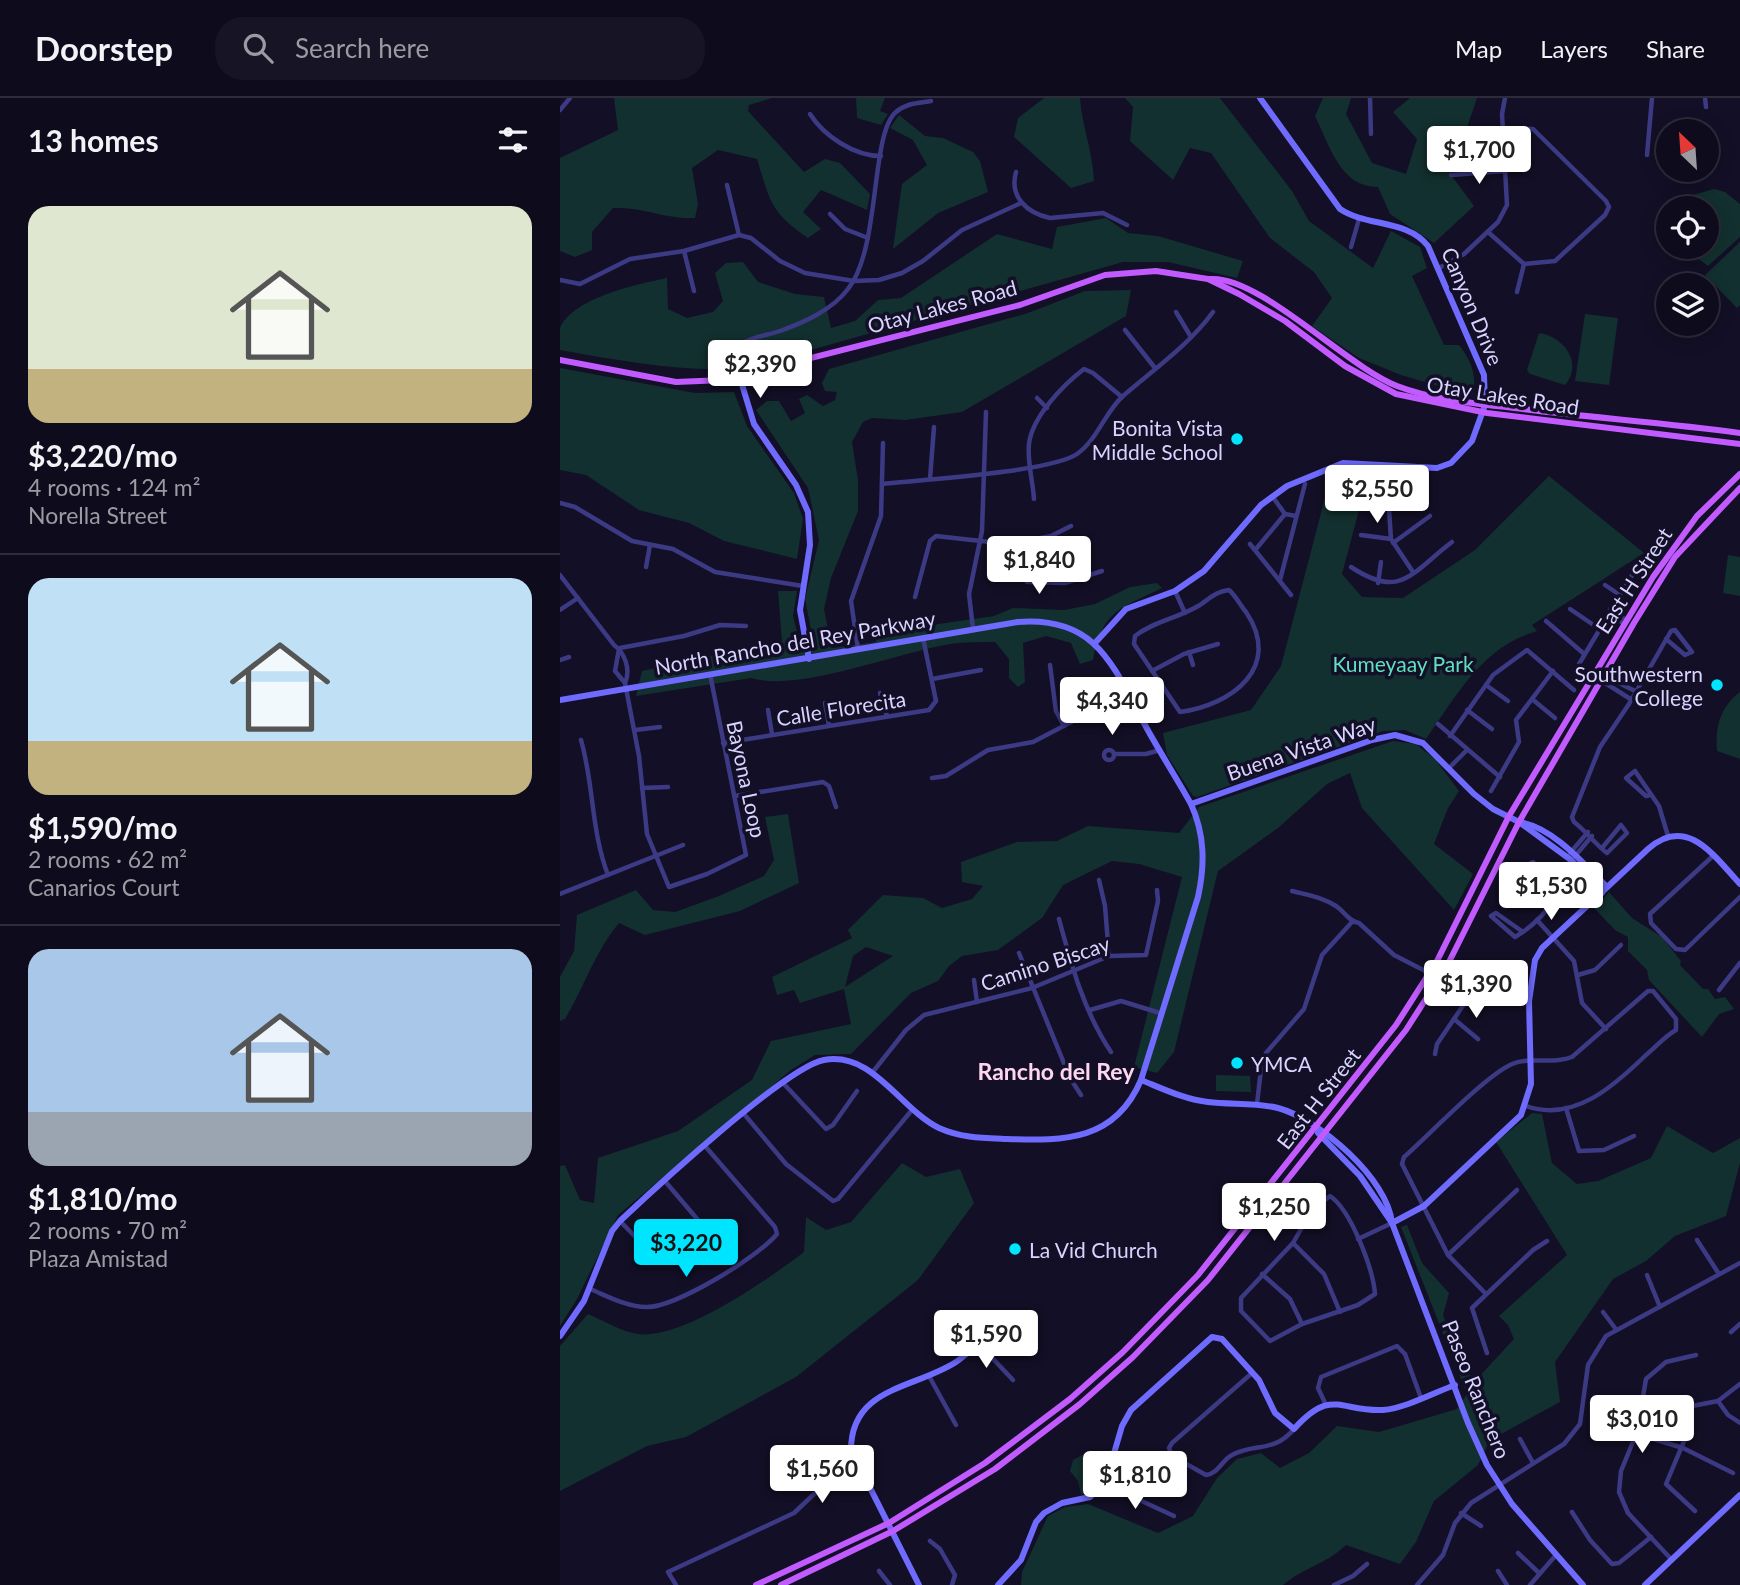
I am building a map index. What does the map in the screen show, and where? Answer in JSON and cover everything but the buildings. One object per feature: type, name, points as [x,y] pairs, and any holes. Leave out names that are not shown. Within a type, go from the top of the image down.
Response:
[{"type":"main road","name":"Otay Lakes Road","points":[[560,360],[677,382],[740,377],[1020,305],[1105,275],[1156,271],[1208,279],[1221,278],[1266,300],[1350,361],[1399,387],[1484,408],[1740,446]]},
{"type":"main road","name":"Otay Lakes Road","points":[[1484,408],[1740,433]]},
{"type":"main road","name":"East H Street","points":[[756,1585],[889,1523],[961,1479],[1030,1430],[1123,1352],[1198,1275],[1396,1024],[1429,973],[1509,816],[1662,562],[1696,517],[1740,474]]},
{"type":"main road","name":"East H Street","points":[[781,1585],[893,1531],[1018,1452],[1080,1404],[1133,1357],[1208,1280],[1387,1057],[1429,995],[1519,822],[1675,557],[1740,488]]},
{"type":"street","points":[[560,110],[570,98]]},
{"type":"street","name":"Canyon Drive","points":[[1260,98],[1330,199],[1340,209],[1359,219],[1395,226],[1415,234],[1428,246],[1484,375],[1484,408]]},
{"type":"street","points":[[1370,98],[1371,134]]},
{"type":"street","points":[[1438,268],[1459,258],[1488,232],[1498,222],[1507,205],[1503,128],[1505,98]]},
{"type":"street","points":[[1647,155],[1652,98]]},
{"type":"street","points":[[1705,98],[1706,107]]},
{"type":"street","points":[[808,659],[801,616],[810,535],[805,504],[796,485],[754,424],[740,377],[737,356],[745,342],[809,318],[835,302],[854,281],[868,238],[884,130],[892,115],[905,106],[931,101]]},
{"type":"street","points":[[810,114],[829,136],[859,151],[881,156]]},
{"type":"street","points":[[1488,232],[1524,264],[1555,261],[1605,215],[1609,208],[1606,201],[1540,134],[1524,127],[1503,128]]},
{"type":"street","points":[[1451,175],[1506,171]]},
{"type":"street","points":[[1016,172],[1015,191],[1021,203],[1050,218],[1103,213],[1126,225]]},
{"type":"street","points":[[727,186],[739,235]]},
{"type":"street","points":[[560,280],[573,285],[583,284],[626,261],[684,251],[739,235],[751,238],[780,261],[805,273],[854,281],[880,280],[902,273],[923,261],[962,230],[1021,203]]},
{"type":"street","points":[[830,214],[845,229],[868,238]]},
{"type":"street","points":[[1351,247],[1359,219]]},
{"type":"street","points":[[684,251],[694,291]]},
{"type":"street","points":[[1517,292],[1524,264]]},
{"type":"street","points":[[1176,312],[1191,337]]},
{"type":"street","points":[[882,484],[1032,467],[1062,461],[1077,454],[1122,397],[1191,337],[1213,312]]},
{"type":"street","points":[[1125,330],[1155,369]]},
{"type":"street","points":[[1034,499],[1030,437],[1047,408],[1084,369],[1093,373],[1122,397]]},
{"type":"street","points":[[1037,398],[1047,408]]},
{"type":"street","points":[[1095,642],[1126,609],[1175,591],[1222,554],[1272,496],[1334,465],[1356,461],[1421,469],[1451,463],[1472,441],[1484,408]]},
{"type":"street","points":[[973,629],[969,594],[979,542],[986,412]]},
{"type":"street","points":[[930,479],[934,427]]},
{"type":"street","points":[[859,650],[851,601],[881,516],[883,443]]},
{"type":"street","points":[[1386,465],[1384,477],[1390,503],[1392,541],[1413,572]]},
{"type":"street","points":[[1280,580],[1305,484]]},
{"type":"street","points":[[1368,503],[1390,503],[1408,492]]},
{"type":"street","points":[[1272,496],[1285,514],[1296,516]]},
{"type":"street","points":[[560,503],[575,507],[632,541],[673,549],[715,572],[803,586]]},
{"type":"street","points":[[1256,549],[1285,514]]},
{"type":"street","points":[[1361,535],[1392,541],[1430,516]]},
{"type":"street","points":[[915,597],[932,538],[940,536],[979,542],[1023,542],[1051,536],[1071,526]]},
{"type":"street","points":[[1023,542],[1026,555],[1023,572],[1027,582],[1065,583],[1102,570]]},
{"type":"street","points":[[1351,567],[1378,583],[1397,582],[1452,542]]},
{"type":"street","points":[[1250,544],[1291,595]]},
{"type":"street","points":[[646,567],[650,545]]},
{"type":"street","points":[[1378,583],[1381,562]]},
{"type":"street","points":[[1592,677],[1578,667],[1583,653],[1640,562]]},
{"type":"street","points":[[560,575],[625,655],[628,674],[626,686]]},
{"type":"street","points":[[1605,585],[1619,595]]},
{"type":"street","points":[[1175,591],[1185,613]]},
{"type":"street","points":[[1221,591],[1230,592],[1258,631],[1260,645],[1254,665],[1243,683],[1223,700],[1180,712],[1134,644],[1135,636],[1185,613],[1221,591]]},
{"type":"street","points":[[560,610],[578,598]]},
{"type":"street","points":[[1570,609],[1598,628]]},
{"type":"street","points":[[1609,611],[1625,622]]},
{"type":"street","name":"North Rancho del Rey Parkway","points":[[560,700],[626,686],[808,659],[1026,621],[1051,623],[1072,629],[1095,642],[1112,661],[1191,804],[1203,846],[1202,877],[1136,1092],[1115,1118],[1089,1133],[1058,1140],[968,1137],[940,1128],[912,1110],[872,1073]]},
{"type":"street","points":[[1546,621],[1583,653]]},
{"type":"street","points":[[619,649],[684,636],[720,625],[746,625]]},
{"type":"street","points":[[1601,848],[1621,825],[1627,832],[1607,853],[1601,848],[1590,834],[1574,822],[1573,817],[1600,747],[1632,700],[1667,639],[1675,630],[1692,652],[1685,655],[1667,639]]},
{"type":"street","name":"Calle Florecita","points":[[723,743],[932,709],[936,701],[923,638]]},
{"type":"street","points":[[1152,671],[1189,653],[1218,644]]},
{"type":"street","points":[[619,649],[615,671],[626,686]]},
{"type":"street","points":[[1450,736],[1486,685],[1512,659],[1527,650],[1574,690]]},
{"type":"street","points":[[1189,653],[1194,665]]},
{"type":"street","points":[[560,660],[569,657]]},
{"type":"street","points":[[617,663],[624,662]]},
{"type":"street","points":[[1050,665],[1056,711],[1064,726]]},
{"type":"street","points":[[932,679],[982,670]]},
{"type":"street","points":[[1491,791],[1518,742],[1516,720],[1553,670]]},
{"type":"street","name":"Bayona Loop","points":[[626,686],[635,730],[646,825],[666,885],[673,887],[743,858],[746,850],[710,674]]},
{"type":"street","points":[[1603,678],[1635,691]]},
{"type":"street","points":[[1603,678],[1632,700]]},
{"type":"street","points":[[1486,685],[1508,701]]},
{"type":"street","points":[[932,778],[946,776],[985,751],[1033,742],[1128,692]]},
{"type":"street","points":[[880,693],[887,716]]},
{"type":"street","points":[[1532,699],[1555,718]]},
{"type":"street","points":[[825,703],[829,725]]},
{"type":"street","points":[[768,710],[772,734]]},
{"type":"street","points":[[1467,710],[1492,729]]},
{"type":"street","points":[[1438,724],[1466,751],[1500,777]]},
{"type":"street","points":[[635,730],[660,727]]},
{"type":"street","name":"Buena Vista Way","points":[[1191,804],[1372,740],[1395,735],[1423,743],[1474,794],[1571,856],[1604,890]]},
{"type":"street","points":[[581,740],[589,764],[595,835],[608,875]]},
{"type":"street","points":[[1114,754],[1146,754],[1160,750]]},
{"type":"street","points":[[1449,768],[1466,751]]},
{"type":"street","points":[[1651,794],[1646,796],[1626,778],[1635,771],[1651,794],[1664,817],[1668,836]]},
{"type":"street","points":[[735,796],[823,782],[830,786],[836,807]]},
{"type":"street","points":[[642,788],[668,787]]},
{"type":"street","points":[[1571,856],[1590,834]]},
{"type":"street","points":[[1358,1239],[1424,1206],[1513,1123],[1526,1106],[1531,1084],[1529,1001],[1533,964],[1542,948],[1653,843],[1668,836],[1698,841],[1740,884]]},
{"type":"street","points":[[560,894],[683,845]]},
{"type":"street","points":[[1714,855],[1650,914],[1651,923],[1676,949],[1685,950],[1740,897]]},
{"type":"street","points":[[1523,932],[1493,913],[1492,918],[1513,937],[1523,932],[1536,920],[1556,896],[1556,885],[1533,862],[1528,866],[1529,873],[1556,896]]},
{"type":"street","points":[[1099,880],[1105,906],[1109,956]]},
{"type":"street","name":"Camino Biscay","points":[[872,1073],[906,1030],[924,1015],[1032,988],[1109,956],[1142,957],[1149,953],[1158,901],[1157,890]]},
{"type":"street","points":[[1292,891],[1318,897],[1338,906],[1352,922],[1359,923],[1394,955],[1429,973]]},
{"type":"street","points":[[1059,919],[1067,958],[1099,1034],[1111,1052]]},
{"type":"street","points":[[1536,920],[1574,961],[1582,1003],[1606,1030]]},
{"type":"street","points":[[1257,1104],[1261,1069],[1266,1053],[1304,1009],[1322,955],[1352,922]]},
{"type":"street","points":[[1578,975],[1595,970],[1621,945]]},
{"type":"street","points":[[1019,953],[1070,1078],[1081,1095]]},
{"type":"street","points":[[1719,990],[1740,963]]},
{"type":"street","points":[[974,980],[977,1002]]},
{"type":"street","points":[[1435,1054],[1437,1044],[1479,982],[1485,981],[1510,998],[1529,1001]]},
{"type":"street","points":[[1486,1294],[1448,1255],[1402,1164],[1404,1157],[1499,1072],[1513,1064],[1569,1058],[1606,1030],[1648,991],[1653,991],[1678,1023],[1676,1030],[1616,1084],[1594,1099],[1566,1108],[1547,1110],[1526,1106]]},
{"type":"street","points":[[1090,1010],[1121,1000],[1160,1013]]},
{"type":"street","points":[[1454,1019],[1478,1039]]},
{"type":"street","points":[[560,1336],[590,1289],[612,1231],[664,1180],[808,1065],[829,1059],[850,1061],[872,1073]]},
{"type":"street","name":"Paseo Ranchero","points":[[1141,1080],[1205,1102],[1257,1104],[1295,1115],[1324,1137],[1360,1176],[1392,1223],[1468,1423],[1499,1483],[1583,1585]]},
{"type":"street","points":[[783,1083],[826,1129],[833,1125],[857,1091]]},
{"type":"street","points":[[1566,1108],[1580,1152],[1604,1150],[1634,1136]]},
{"type":"street","points":[[744,1114],[786,1164],[833,1201],[838,1199],[912,1110]]},
{"type":"street","points":[[590,1289],[635,1306],[659,1306],[741,1264],[777,1234],[775,1227],[705,1146]]},
{"type":"street","points":[[664,1180],[698,1220]]},
{"type":"street","points":[[1448,1255],[1517,1191]]},
{"type":"street","points":[[1329,1196],[1335,1199],[1358,1239],[1376,1292],[1358,1305],[1302,1324],[1273,1341],[1259,1331],[1239,1306],[1241,1298],[1293,1243],[1310,1213],[1329,1196]]},
{"type":"street","points":[[620,1221],[647,1250]]},
{"type":"street","points":[[1697,1240],[1719,1274]]},
{"type":"street","points":[[1487,1353],[1472,1308],[1547,1241]]},
{"type":"street","points":[[1293,1243],[1324,1273],[1340,1312]]},
{"type":"street","points":[[1417,1585],[1443,1555],[1461,1513],[1499,1483],[1564,1444],[1575,1432],[1583,1413],[1588,1365],[1598,1345],[1615,1328],[1660,1307],[1740,1263]]},
{"type":"street","points":[[1262,1274],[1290,1299],[1302,1324]]},
{"type":"street","points":[[1647,1275],[1660,1307]]},
{"type":"street","points":[[1603,1312],[1615,1328]]},
{"type":"street","points":[[919,1585],[851,1450],[851,1435],[856,1418],[887,1392],[929,1376],[957,1361],[978,1343],[993,1322]]},
{"type":"street","points":[[1731,1332],[1740,1324]]},
{"type":"street","points":[[998,1585],[1021,1560],[1036,1522],[1044,1513],[1062,1503],[1090,1497],[1105,1484],[1122,1426],[1131,1410],[1215,1336],[1222,1339],[1252,1373],[1275,1413],[1294,1429]]},
{"type":"street","points":[[978,1343],[1013,1380]]},
{"type":"street","points":[[1326,1405],[1318,1388],[1321,1377],[1397,1346],[1402,1348],[1421,1398]]},
{"type":"street","points":[[1672,1560],[1628,1513],[1619,1492],[1621,1471],[1637,1434],[1643,1387],[1648,1376],[1666,1363],[1696,1355]]},
{"type":"street","points":[[1252,1373],[1197,1419],[1169,1448],[1171,1456],[1206,1475],[1212,1474],[1234,1453],[1276,1445],[1310,1413],[1326,1405],[1345,1404],[1383,1410],[1455,1385]]},
{"type":"street","points":[[929,1376],[956,1425]]},
{"type":"street","points":[[1695,1511],[1666,1485],[1683,1448],[1687,1433],[1688,1408],[1718,1401],[1740,1384]]},
{"type":"street","points":[[1718,1401],[1728,1415],[1740,1423]]},
{"type":"street","points":[[1637,1434],[1683,1448],[1733,1473]]},
{"type":"street","points":[[1520,1439],[1532,1461]]},
{"type":"street","points":[[676,1585],[668,1572],[794,1513],[831,1478],[858,1465]]},
{"type":"street","points":[[1105,1484],[1174,1516]]},
{"type":"street","points":[[1645,1585],[1740,1495]]},
{"type":"street","points":[[1572,1512],[1591,1542],[1612,1564],[1619,1563],[1651,1537]]},
{"type":"street","points":[[1461,1513],[1481,1526]]},
{"type":"street","points":[[930,1541],[940,1549],[955,1575],[952,1585]]},
{"type":"street","points":[[1518,1552],[1538,1572]]},
{"type":"street","points":[[1533,1584],[1538,1572],[1556,1555]]},
{"type":"street","points":[[1334,1585],[1353,1576],[1367,1564]]},
{"type":"street","points":[[879,1571],[890,1585]]},
{"type":"street","points":[[1498,1571],[1507,1585]]},
{"type":"green space","points":[[614,98],[772,98],[749,105],[748,111],[804,172],[825,159],[840,163],[870,194],[867,210],[821,190],[803,212],[821,229],[808,238],[786,221],[773,204],[757,159],[718,150],[692,168],[698,204],[695,218],[613,208],[592,232],[592,250],[575,257],[560,251],[560,158],[618,130]]},
{"type":"green space","points":[[856,98],[885,98],[880,111],[888,114],[881,125],[857,118]]},
{"type":"green space","points":[[1044,98],[1080,98],[1094,181],[1071,188],[1014,137],[1018,118]]},
{"type":"green space","points":[[1125,98],[1220,98],[1292,191],[1309,221],[1373,268],[1391,231],[1420,247],[1427,268],[1412,276],[1444,345],[1459,345],[1467,357],[1474,375],[1472,396],[1401,375],[1359,358],[1312,326],[1332,298],[1314,272],[1270,238],[1211,153],[1190,148],[1173,180],[1130,141],[1133,107]]},
{"type":"green space","points":[[1323,98],[1351,98],[1346,114],[1372,163],[1406,174],[1417,139],[1393,112],[1410,98],[1477,98],[1451,175],[1474,206],[1434,243],[1390,214],[1378,187],[1354,180],[1338,163],[1315,116]]},
{"type":"green space","points":[[899,115],[925,136],[943,138],[973,152],[980,161],[988,192],[938,213],[893,249],[902,184],[927,165],[913,140],[890,128]]},
{"type":"green space","points":[[1714,189],[1725,192],[1740,204],[1740,237],[1719,256],[1719,196],[1690,196]]},
{"type":"green space","points":[[1106,218],[1128,233],[1158,236],[1243,261],[1237,278],[1168,262],[1123,262],[747,368],[676,367],[560,350],[560,328],[567,317],[578,308],[607,294],[639,284],[667,278],[668,309],[687,318],[713,312],[723,301],[715,273],[726,263],[743,262],[758,282],[795,294],[824,297],[831,328],[855,321],[878,300],[901,298],[997,234],[1052,249],[1057,227]]},
{"type":"green space","points":[[1740,242],[1740,305],[1737,308],[1719,289],[1719,273],[1707,273]]},
{"type":"green space","points":[[1699,259],[1716,259],[1708,266]]},
{"type":"green space","points":[[1131,290],[1126,316],[962,412],[905,420],[872,418],[863,422],[852,442],[858,480],[858,511],[831,578],[824,609],[832,648],[876,642],[876,633],[994,616],[1013,608],[1064,610],[1095,604],[1130,587],[1157,583],[1162,588],[1124,607],[1108,621],[1097,643],[1093,660],[1080,664],[1071,643],[1046,636],[1023,643],[1025,682],[1018,687],[1009,678],[1009,659],[995,642],[957,643],[796,680],[751,678],[636,696],[642,671],[782,641],[778,591],[797,591],[793,616],[802,651],[815,650],[805,599],[819,540],[808,488],[756,410],[767,401],[779,401],[791,421],[805,413],[799,399],[807,395],[823,406],[835,400],[837,392],[825,391],[822,383],[829,369],[1028,313],[1085,291]]},
{"type":"green space","points":[[1585,314],[1618,318],[1609,385],[1575,381]]},
{"type":"green space","points":[[1539,333],[1556,339],[1568,352],[1572,368],[1565,385],[1530,374],[1527,370]]},
{"type":"green space","points":[[560,368],[695,393],[734,392],[747,426],[794,493],[803,519],[797,559],[724,541],[689,523],[639,510],[586,475],[560,470]]},
{"type":"green space","name":"Kumeyaay Park","points":[[1346,466],[1370,469],[1342,574],[1362,597],[1403,598],[1475,550],[1549,476],[1644,553],[1532,625],[1537,631],[1501,648],[1472,674],[1426,739],[1405,730],[1383,731],[1197,797],[1193,796],[1167,755],[1163,733],[1251,710],[1281,666],[1332,471]]},
{"type":"green space","points":[[1728,555],[1740,557],[1740,596],[1723,593]]},
{"type":"green space","points":[[1740,692],[1740,759],[1717,751],[1717,742],[1723,711]]},
{"type":"green space","points":[[1393,741],[1416,744],[1435,759],[1459,791],[1448,808],[1434,844],[1473,874],[1454,910],[1362,808],[1350,773],[1327,784],[1278,828],[1218,871],[1174,1052],[1157,1073],[1134,1067],[1182,877],[1139,864],[1112,861],[1063,885],[1042,918],[998,950],[962,956],[949,966],[938,981],[911,993],[851,1054],[815,1055],[791,1070],[618,1215],[577,1299],[560,1326],[560,1166],[565,1165],[580,1200],[594,1203],[598,1158],[678,1131],[752,1080],[771,1041],[851,1024],[844,989],[800,1003],[794,990],[777,995],[772,977],[852,938],[848,930],[883,895],[923,898],[942,908],[972,899],[983,886],[962,882],[961,862],[1017,842],[1057,841],[1088,826],[1179,833],[1199,807]],"holes":[[[866,947],[893,956],[845,987],[853,956]]]},
{"type":"green space","points":[[788,814],[799,883],[740,911],[645,935],[619,923],[596,958],[565,1019],[560,1021],[560,977],[574,951],[577,915],[636,890],[653,910],[675,912],[764,876],[774,860],[765,817]]},
{"type":"green space","points":[[1609,892],[1632,918],[1662,937],[1681,961],[1680,965],[1703,989],[1708,989],[1715,999],[1725,997],[1734,1009],[1719,1014],[1702,1037],[1649,980],[1647,970],[1628,951],[1628,937],[1615,930],[1594,908]]},
{"type":"green space","points":[[1216,1075],[1250,1076],[1251,1092],[1216,1091]]},
{"type":"green space","points":[[1532,1113],[1542,1114],[1552,1163],[1577,1184],[1598,1181],[1651,1158],[1667,1126],[1713,1153],[1740,1138],[1740,1163],[1726,1216],[1675,1236],[1646,1261],[1613,1279],[1555,1362],[1560,1402],[1490,1440],[1478,1465],[1434,1501],[1416,1542],[1400,1564],[1346,1545],[1283,1585],[1021,1585],[1022,1572],[1048,1516],[1065,1507],[1088,1504],[1158,1533],[1193,1516],[1217,1478],[1237,1459],[1261,1453],[1280,1468],[1309,1453],[1337,1426],[1379,1432],[1457,1409],[1467,1394],[1401,1227],[1407,1225],[1422,1263],[1449,1293],[1443,1315],[1461,1364],[1475,1381],[1514,1339],[1508,1325],[1499,1316],[1567,1255],[1496,1142]]},
{"type":"green space","points":[[902,1163],[926,1177],[960,1169],[974,1203],[918,1280],[796,1377],[686,1437],[647,1446],[560,1491],[560,1346],[588,1314],[638,1334],[678,1328],[701,1318],[748,1291],[804,1252],[806,1217],[826,1230],[851,1222]]},
{"type":"green space","points":[[1082,1455],[1094,1458],[1110,1456],[1101,1482],[1081,1495],[1078,1481],[1070,1471],[1073,1460]]},
{"type":"place","name":"Bonita Vista Middle School","points":[[1237,439]]},
{"type":"place","name":"Southwestern College","points":[[1717,685]]},
{"type":"place","name":"YMCA","points":[[1237,1063]]},
{"type":"place","name":"La Vid Church","points":[[1015,1249]]},
{"type":"district","name":"Rancho del Rey","points":[[1056,1071]]}]
